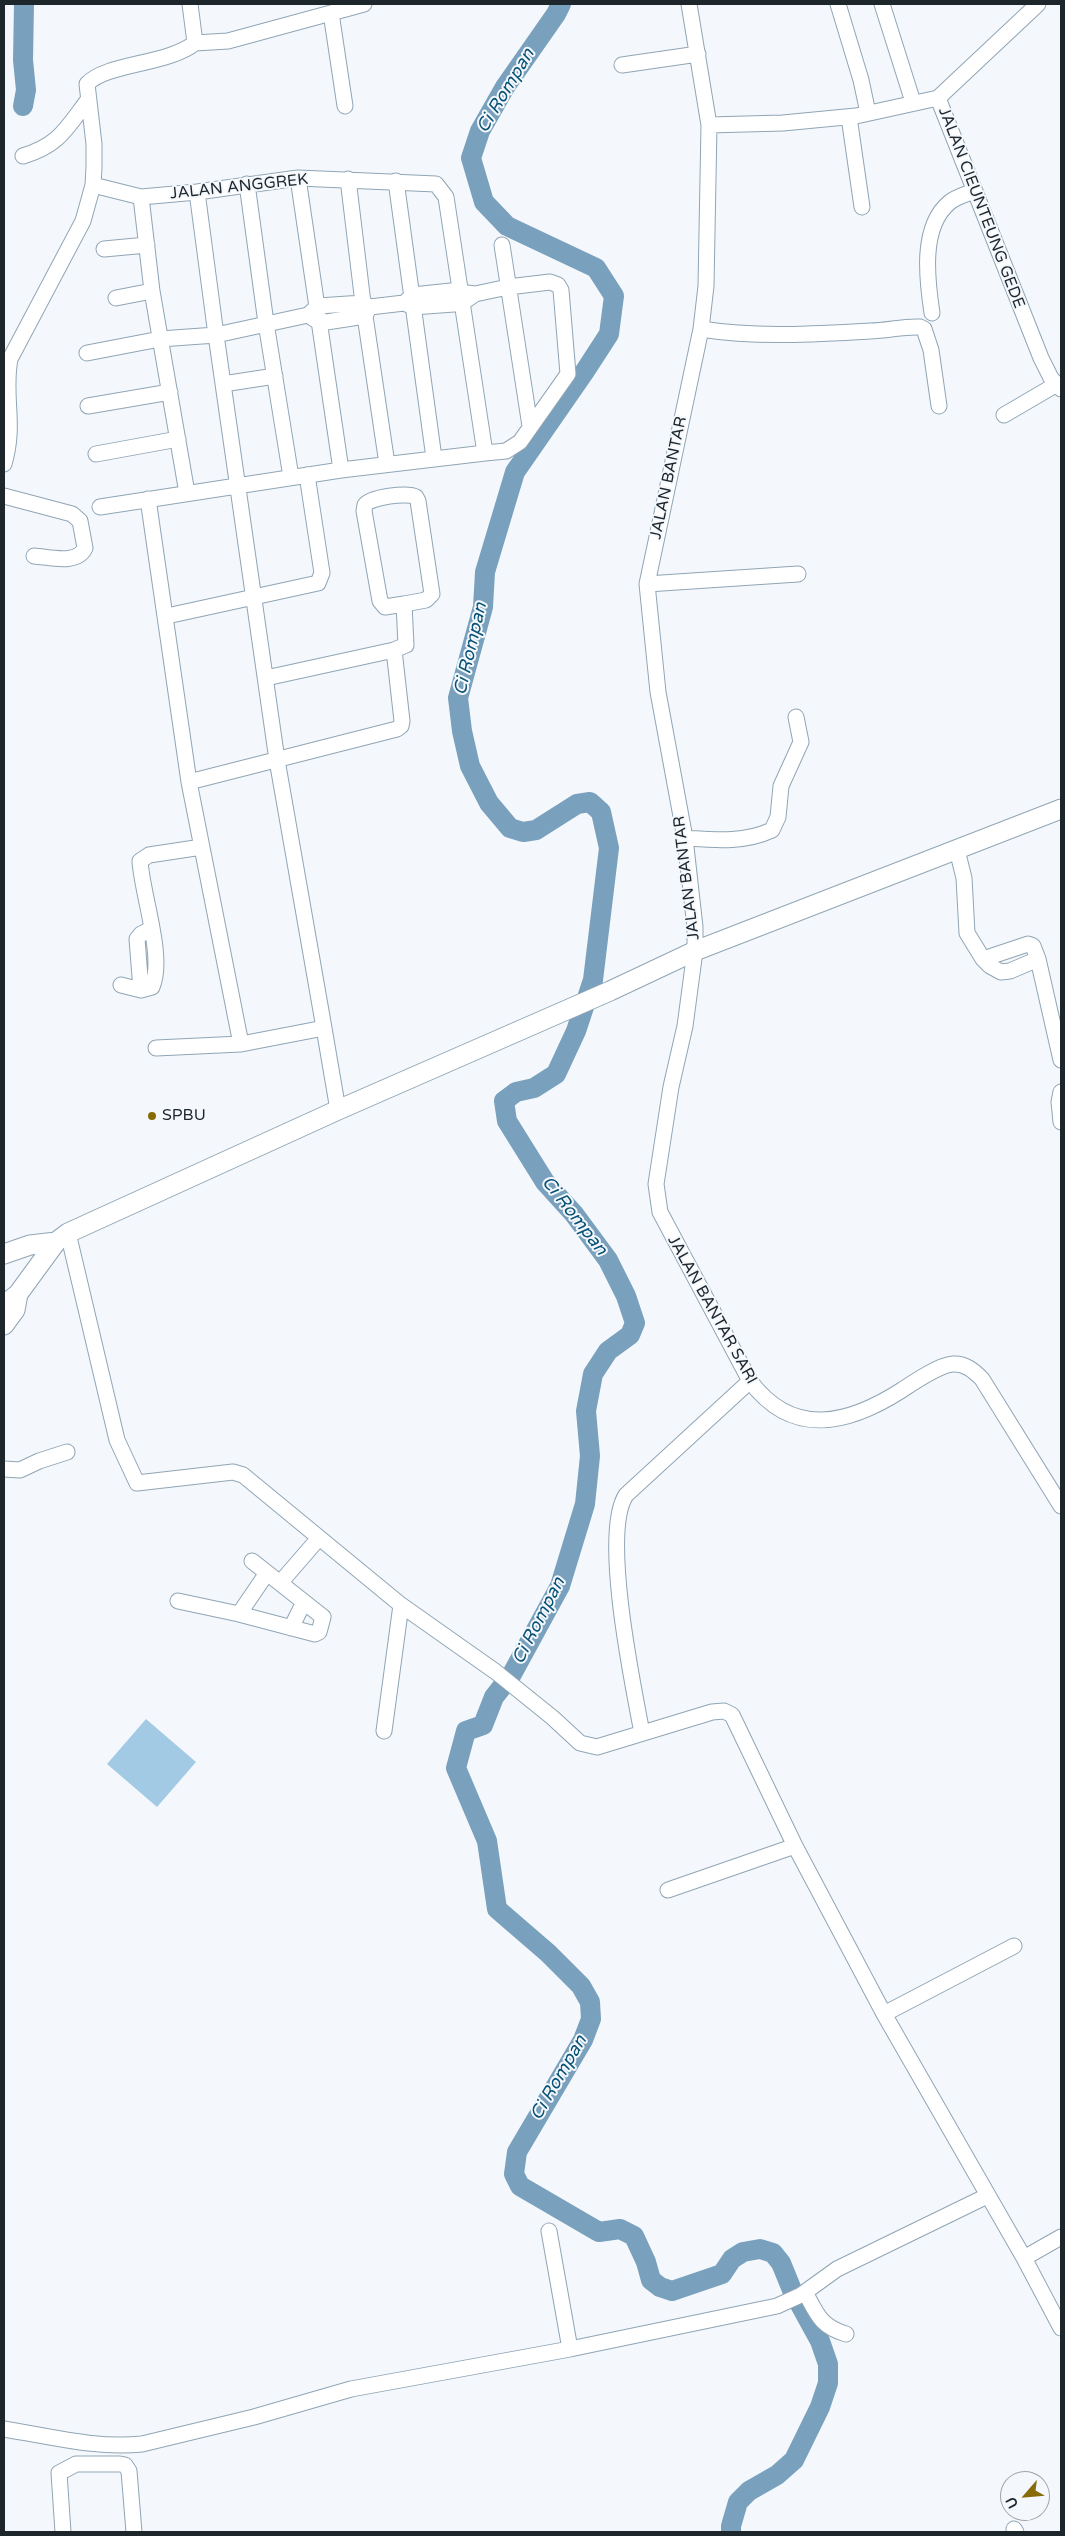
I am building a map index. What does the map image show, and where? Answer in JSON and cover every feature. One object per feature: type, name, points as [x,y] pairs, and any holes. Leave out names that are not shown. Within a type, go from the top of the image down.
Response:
[{"type":"main road","points":[[4,1254],[30,1245],[62,1238],[338,1110],[610,991],[695,951],[1061,809]]},
{"type":"main road","points":[[4,1325],[15,1310],[11,1299],[62,1238]]},
{"type":"street","points":[[190,4],[195,43]]},
{"type":"street","points":[[4,464],[11,428],[6,378],[10,359],[83,222],[92,185],[94,144],[86,89],[91,80],[180,53],[195,43],[228,41],[364,4]]},
{"type":"street","name":"JALAN BANTAR","points":[[689,4],[709,125],[706,286],[701,329],[647,584],[658,692],[684,838],[695,927],[695,951]]},
{"type":"street","points":[[838,4],[859,73],[868,113]]},
{"type":"street","points":[[882,4],[913,102]]},
{"type":"street","points":[[938,98],[1038,4]]},
{"type":"street","points":[[331,13],[345,106]]},
{"type":"street","points":[[622,65],[698,54]]},
{"type":"street","name":"JALAN CIEUNTEUNG GEDE","points":[[709,125],[783,123],[849,117],[938,98],[1041,358],[1059,387]]},
{"type":"street","points":[[23,156],[41,150],[57,140],[88,100]]},
{"type":"street","points":[[849,117],[862,207]]},
{"type":"street","points":[[298,178],[315,314],[341,470]]},
{"type":"street","name":"JALAN ANGGREK","points":[[92,185],[141,197],[196,192],[298,178],[436,184],[444,192],[461,297]]},
{"type":"street","points":[[348,179],[387,464]]},
{"type":"street","points":[[396,181],[410,302],[434,458]]},
{"type":"street","points":[[247,184],[266,323],[291,477]]},
{"type":"street","points":[[932,313],[928,259],[933,224],[950,202],[974,191]]},
{"type":"street","points":[[196,192],[277,760],[338,1110]]},
{"type":"street","points":[[141,197],[152,291],[187,493]]},
{"type":"street","points":[[104,249],[147,245]]},
{"type":"street","points":[[502,245],[530,426]]},
{"type":"street","points":[[87,353],[160,339],[216,335],[315,314],[461,297],[508,287],[550,282],[558,285],[561,290],[568,374],[513,448],[291,477],[100,507]]},
{"type":"street","points":[[116,298],[152,291]]},
{"type":"street","points":[[461,297],[485,453]]},
{"type":"street","points":[[701,329],[736,335],[767,336],[920,327],[924,329],[931,350],[939,406]]},
{"type":"street","points":[[223,384],[275,376]]},
{"type":"street","points":[[1004,415],[1059,387]]},
{"type":"street","points":[[88,406],[170,392]]},
{"type":"street","points":[[96,454],[178,440]]},
{"type":"street","points":[[167,616],[318,583],[322,573],[307,475]]},
{"type":"street","points":[[410,494],[416,497],[418,501],[432,594],[429,599],[404,604],[386,606],[380,601],[364,511],[365,505],[371,500],[410,494]]},
{"type":"street","points":[[4,496],[72,514],[80,521],[85,538],[83,552],[66,559],[34,556]]},
{"type":"street","points":[[148,499],[167,616],[189,782],[240,1044]]},
{"type":"street","points":[[647,584],[798,574]]},
{"type":"street","points":[[266,678],[394,650],[406,645],[404,604]]},
{"type":"street","points":[[189,782],[397,729],[401,726],[394,650]]},
{"type":"street","points":[[684,838],[721,841],[753,838],[772,830],[778,817],[781,786],[801,742],[796,717]]},
{"type":"street","points":[[121,985],[141,990],[137,939],[141,934],[151,929],[140,861],[149,855],[202,847]]},
{"type":"street","points":[[956,850],[964,878],[967,933],[983,959],[990,966],[1001,972],[1010,971],[1038,959]]},
{"type":"street","points":[[983,959],[1028,944],[1033,946],[1038,959],[1061,1060]]},
{"type":"street","name":"JALAN BANTAR SARI","points":[[695,951],[684,1026],[671,1087],[656,1184],[656,1196],[669,1230],[750,1381],[760,1395],[778,1410],[799,1417],[828,1420],[859,1414],[932,1372],[952,1363],[962,1365],[973,1370],[982,1378],[1059,1499]]},
{"type":"street","points":[[156,1048],[240,1044],[324,1028]]},
{"type":"street","points":[[1061,1092],[1059,1097],[1061,1122]]},
{"type":"street","points":[[62,1238],[117,1440],[134,1480],[142,1483],[179,1477],[237,1473],[255,1485],[401,1605],[496,1672],[553,1718],[580,1743],[597,1747],[712,1712],[724,1711],[732,1715],[795,1846],[884,2014],[1024,2258],[1061,2328]]},
{"type":"street","points":[[642,1733],[625,1637],[619,1586],[617,1535],[621,1505],[626,1495],[750,1381]]},
{"type":"street","points":[[4,1469],[20,1470],[39,1461],[67,1452]]},
{"type":"street","points":[[280,1582],[319,1538]]},
{"type":"street","points":[[178,1601],[239,1614],[315,1634],[319,1632],[322,1616],[252,1561]]},
{"type":"street","points":[[239,1614],[267,1572]]},
{"type":"street","points":[[291,1628],[304,1602]]},
{"type":"street","points":[[384,1731],[401,1605]]},
{"type":"street","points":[[668,1890],[795,1846]]},
{"type":"street","points":[[884,2014],[1014,1946]]},
{"type":"street","points":[[4,2429],[81,2441],[129,2445],[142,2444],[351,2389],[570,2349],[777,2306],[799,2296],[837,2269],[987,2196]]},
{"type":"street","points":[[549,2232],[570,2349]]},
{"type":"street","points":[[1024,2258],[1061,2238]]},
{"type":"street","points":[[799,2296],[831,2330],[846,2334]]},
{"type":"street","points":[[76,2464],[81,2441]]},
{"type":"street","points":[[62,2532],[58,2473],[76,2464],[120,2464],[127,2468],[134,2532]]},
{"type":"shaded area","points":[[146,1719],[196,1762],[157,1807],[107,1764]]},
{"type":"waterway","points":[[23,106],[26,90],[23,60],[24,4]]},
{"type":"waterway","name":"Ci Rompan","points":[[561,4],[505,87],[480,131],[471,158],[484,202],[507,226],[596,268],[614,296],[609,334],[515,472],[485,572],[483,607],[458,698],[462,731],[470,766],[489,803],[510,828],[523,832],[536,830],[577,804],[590,802],[601,812],[609,848],[593,980],[576,1031],[556,1074],[534,1088],[516,1092],[504,1101],[507,1121],[545,1182],[574,1214],[608,1260],[626,1296],[635,1323],[630,1335],[608,1351],[593,1374],[586,1411],[590,1456],[585,1504],[560,1586],[512,1674],[494,1697],[483,1725],[466,1731],[456,1768],[487,1841],[497,1909],[548,1953],[581,1986],[590,2002],[591,2019],[583,2040],[517,2152],[514,2174],[520,2186],[599,2232],[620,2229],[634,2236],[646,2262],[651,2280],[660,2287],[672,2291],[722,2274],[732,2259],[743,2252],[760,2249],[773,2253],[781,2263],[792,2290],[820,2341],[828,2364],[828,2383],[820,2407],[794,2460],[777,2475],[749,2491],[738,2502],[731,2532]]},
{"type":"place","name":"SPBU","points":[[152,1116]]}]
